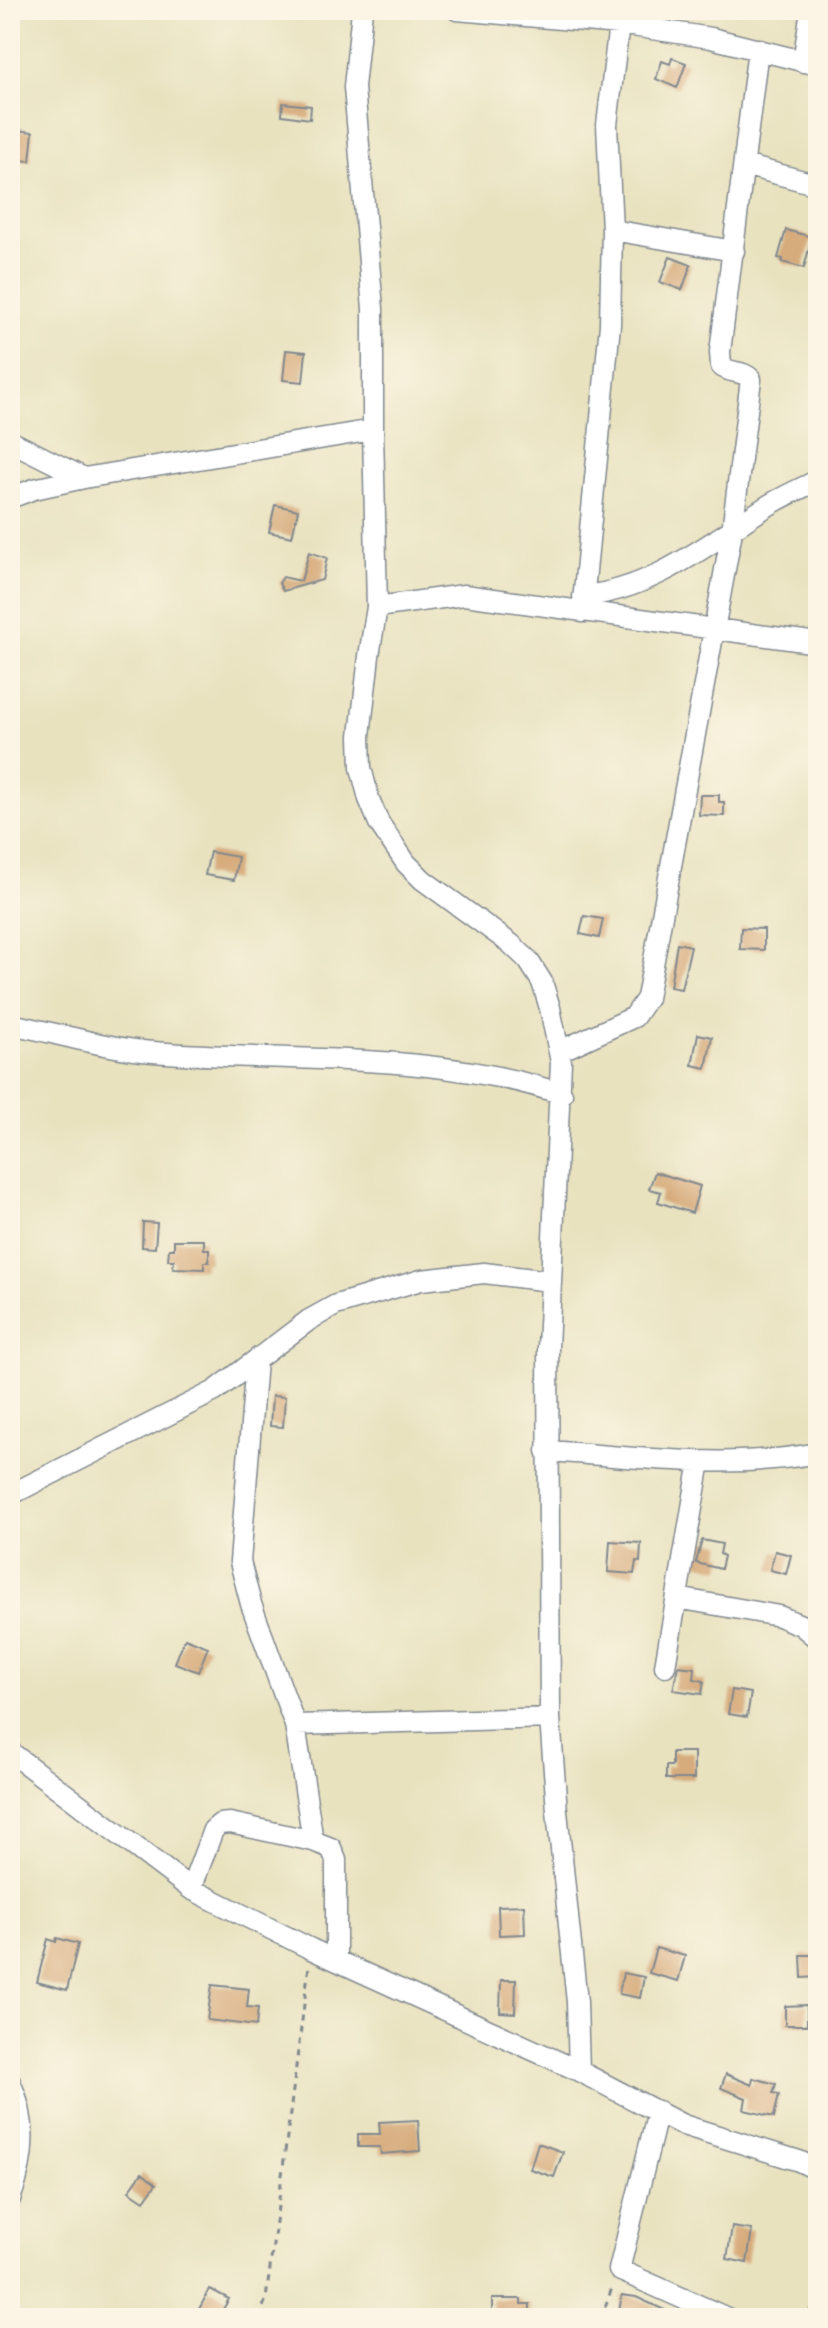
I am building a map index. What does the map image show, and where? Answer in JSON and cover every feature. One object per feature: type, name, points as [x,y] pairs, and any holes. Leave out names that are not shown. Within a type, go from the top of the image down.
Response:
[{"type":"street","points":[[362,10],[354,87],[373,309],[377,607],[360,736],[361,768],[379,823],[406,863],[423,880],[511,944],[528,960],[542,982],[560,1051],[562,1094],[550,1281],[547,1451],[550,1718],[577,2002],[579,2071]]},
{"type":"street","points":[[457,10],[619,24],[711,38],[811,63],[811,10]]},
{"type":"street","points":[[582,604],[606,376],[612,230],[607,125],[619,24]]},
{"type":"street","points":[[560,1051],[634,1017],[647,998],[732,531],[751,379],[745,373],[726,370],[721,366],[720,352],[758,49]]},
{"type":"street","points":[[744,165],[818,185]]},
{"type":"street","points":[[612,230],[734,251]]},
{"type":"street","points":[[10,498],[34,489],[84,478],[373,430]]},
{"type":"street","points":[[10,441],[84,478]]},
{"type":"street","points":[[582,604],[601,594],[636,585],[698,553],[770,504],[818,480]]},
{"type":"street","points":[[377,607],[464,595],[582,604],[713,629],[818,643]]},
{"type":"street","points":[[10,1024],[150,1052],[438,1067],[515,1080],[562,1094]]},
{"type":"street","points":[[10,1495],[215,1391],[309,1320],[336,1305],[421,1280],[484,1273],[550,1281]]},
{"type":"street","points":[[256,1361],[240,1562],[251,1604],[295,1725],[313,1841]]},
{"type":"street","points":[[547,1451],[700,1461],[778,1461],[818,1453]]},
{"type":"street","points":[[665,1666],[700,1461]]},
{"type":"street","points":[[677,1598],[779,1616],[801,1625],[818,1639]]},
{"type":"street","points":[[295,1725],[550,1718]]},
{"type":"street","points":[[10,1752],[191,1889],[311,1949],[579,2071],[683,2125],[799,2161],[818,2170]]},
{"type":"street","points":[[191,1889],[213,1830],[220,1824],[230,1823],[313,1841],[331,1848],[336,1857],[336,1960]]},
{"type":"street","points":[[10,2082],[22,2112],[23,2138],[20,2165],[10,2199]]},
{"type":"street","points":[[658,2111],[619,2270],[727,2318]]},
{"type":"path","points":[[259,2318],[266,2299],[311,1949]]},
{"type":"path","points":[[601,2318],[619,2270]]},
{"type":"building","points":[[672,58],[686,63],[677,88],[656,79],[662,61],[670,64]]},
{"type":"building","points":[[283,103],[311,106],[310,119],[282,115]]},
{"type":"building","points":[[10,129],[33,132],[30,161],[17,160],[17,156],[12,156]]},
{"type":"building","points":[[786,230],[812,237],[804,268],[778,258]]},
{"type":"building","points":[[670,257],[691,265],[682,290],[660,282]]},
{"type":"building","points":[[286,350],[306,352],[303,382],[283,380]]},
{"type":"building","points":[[275,505],[298,510],[292,537],[269,532]]},
{"type":"building","points":[[309,552],[327,558],[322,580],[283,591],[279,583],[283,577],[301,581]]},
{"type":"building","points":[[700,795],[719,795],[719,802],[724,802],[724,816],[699,815]]},
{"type":"building","points":[[210,852],[238,857],[234,880],[205,875]]},
{"type":"building","points":[[584,916],[603,919],[599,938],[580,934]]},
{"type":"building","points":[[741,928],[764,929],[764,950],[740,949]]},
{"type":"building","points":[[677,943],[691,946],[681,989],[670,987]]},
{"type":"building","points":[[698,1034],[712,1037],[706,1068],[692,1065]]},
{"type":"building","points":[[655,1172],[700,1186],[692,1213],[658,1202],[661,1192],[649,1189]]},
{"type":"building","points":[[143,1222],[157,1223],[155,1248],[142,1247]]},
{"type":"building","points":[[174,1240],[204,1240],[204,1249],[209,1249],[209,1262],[204,1262],[204,1269],[173,1268],[174,1260],[168,1260],[169,1249],[174,1249]]},
{"type":"building","points":[[272,1396],[285,1397],[283,1427],[270,1426]]},
{"type":"building","points":[[702,1540],[722,1544],[720,1554],[724,1556],[721,1569],[696,1563]]},
{"type":"building","points":[[610,1541],[641,1543],[640,1562],[636,1561],[634,1574],[608,1572]]},
{"type":"building","points":[[775,1551],[791,1555],[786,1574],[770,1570]]},
{"type":"building","points":[[185,1638],[208,1647],[198,1672],[175,1663]]},
{"type":"building","points":[[678,1666],[695,1668],[694,1679],[704,1681],[702,1694],[673,1690]]},
{"type":"building","points":[[732,1690],[751,1693],[747,1717],[728,1714]]},
{"type":"building","points":[[672,1752],[694,1752],[694,1779],[666,1779],[666,1766],[672,1766]]},
{"type":"building","points":[[524,1905],[525,1934],[499,1935],[498,1906]]},
{"type":"building","points":[[57,1938],[78,1944],[67,1990],[37,1982],[48,1939],[56,1942]]},
{"type":"building","points":[[656,1948],[685,1956],[678,1981],[649,1973]]},
{"type":"building","points":[[801,1955],[817,1955],[817,1977],[802,1978]]},
{"type":"building","points":[[623,1973],[644,1977],[640,1998],[619,1994]]},
{"type":"building","points":[[501,1980],[516,1980],[515,2013],[500,2012]]},
{"type":"building","points":[[212,1985],[249,1989],[247,2007],[258,2008],[256,2026],[207,2020]]},
{"type":"building","points":[[807,2005],[807,2025],[785,2025],[785,2006]]},
{"type":"building","points":[[726,2074],[752,2085],[753,2078],[776,2084],[773,2093],[779,2094],[774,2117],[744,2110],[746,2098],[721,2088]]},
{"type":"building","points":[[418,2120],[420,2151],[381,2154],[380,2147],[358,2147],[358,2134],[380,2134],[379,2122]]},
{"type":"building","points":[[538,2143],[563,2152],[554,2177],[530,2169]]},
{"type":"building","points":[[142,2173],[156,2184],[144,2201],[129,2191]]},
{"type":"building","points":[[732,2227],[752,2230],[747,2263],[727,2259]]},
{"type":"building","points":[[210,2289],[229,2299],[218,2318],[199,2309]]},
{"type":"building","points":[[622,2295],[636,2297],[682,2318],[654,2318],[619,2311]]},
{"type":"building","points":[[492,2299],[521,2299],[521,2304],[530,2304],[530,2318],[504,2318],[504,2313],[492,2313]]}]
